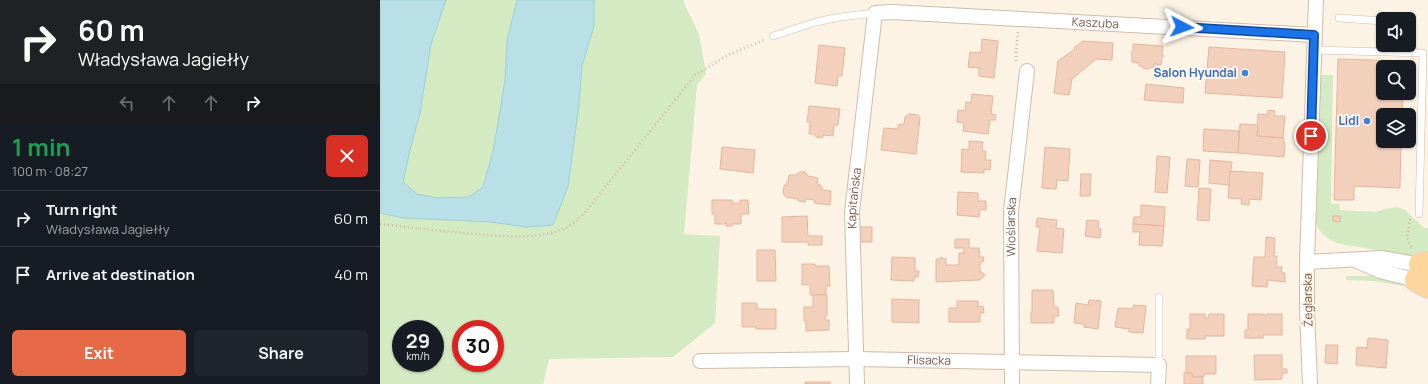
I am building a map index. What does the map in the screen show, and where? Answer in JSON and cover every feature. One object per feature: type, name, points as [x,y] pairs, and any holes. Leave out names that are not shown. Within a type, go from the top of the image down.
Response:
[{"type":"street","points":[[1307,262],[1316,0]]},
{"type":"street","name":"Kaszuba","points":[[875,13],[892,12],[1314,35]]},
{"type":"street","name":"Kapitańska","points":[[857,384],[852,212],[875,13]]},
{"type":"street","name":"Wioślarska","points":[[1012,384],[1011,211],[1027,71]]},
{"type":"street","name":"Żeglarska","points":[[1310,384],[1307,262],[1381,258],[1423,271]]},
{"type":"street","name":"Flisacka","points":[[700,361],[857,359],[1159,365]]},
{"type":"street","points":[[1158,384],[1159,365]]},
{"type":"lane","points":[[773,36],[840,16],[875,13]]},
{"type":"lane","points":[[1339,18],[1376,21]]},
{"type":"lane","points":[[1314,50],[1376,48]]},
{"type":"lane","points":[[1416,50],[1426,51],[1419,214]]},
{"type":"lane","points":[[1159,297],[1159,365]]},
{"type":"path","points":[[1019,19],[1016,62],[1020,68],[1027,71]]},
{"type":"path","points":[[380,224],[423,230],[512,236],[539,236],[562,230],[578,220],[587,210],[695,75],[728,55],[773,36]]},
{"type":"path","points":[[1419,214],[1410,214],[1407,237],[1423,271]]},
{"type":"green space","points":[[380,0],[684,0],[684,3],[699,34],[706,74],[697,85],[684,234],[720,236],[715,323],[673,357],[549,359],[543,384],[380,384]]},
{"type":"green space","points":[[1320,75],[1333,75],[1331,204],[1339,204],[1340,210],[1376,212],[1397,207],[1405,210],[1424,228],[1428,228],[1428,251],[1417,252],[1413,256],[1340,244],[1326,237],[1318,228],[1316,224]]},
{"type":"green space","points":[[1346,276],[1374,276],[1410,282],[1403,286],[1374,281],[1346,280]]},
{"type":"water","points":[[380,0],[446,0],[431,44],[420,113],[403,182],[417,194],[437,198],[469,197],[483,187],[493,151],[505,80],[507,40],[517,0],[594,0],[594,26],[582,66],[579,105],[568,187],[553,225],[526,227],[491,222],[404,218],[380,213]]},
{"type":"building","points":[[982,39],[998,41],[994,78],[979,76],[979,68],[968,67],[970,52],[981,53]]},
{"type":"building","points":[[1083,41],[1113,43],[1112,60],[1096,59],[1072,79],[1069,95],[1054,93],[1058,61],[1075,49],[1074,48]]},
{"type":"building","points":[[1133,44],[1163,46],[1162,54],[1164,56],[1162,57],[1161,65],[1154,64],[1154,67],[1149,69],[1139,66],[1139,63],[1132,62],[1131,53],[1133,51]]},
{"type":"building","points":[[819,45],[845,48],[842,76],[838,76],[837,86],[815,83]]},
{"type":"building","name":"Salon Hyundai","points":[[1209,47],[1285,52],[1282,98],[1205,93]]},
{"type":"building","points":[[1338,59],[1376,60],[1376,100],[1403,100],[1402,108],[1376,108],[1376,148],[1401,148],[1400,188],[1354,186],[1354,200],[1334,200]]},
{"type":"building","points":[[1146,84],[1184,88],[1183,103],[1144,100]]},
{"type":"building","points":[[972,94],[993,96],[991,114],[996,115],[995,120],[990,120],[988,134],[963,131],[964,123],[957,122],[958,110],[965,111],[966,102],[971,103]]},
{"type":"building","points":[[809,106],[840,109],[838,125],[834,125],[833,136],[824,135],[822,138],[816,137],[814,134],[809,134],[810,122],[807,122]]},
{"type":"building","points":[[1268,110],[1275,111],[1274,116],[1285,116],[1283,138],[1257,136],[1258,114],[1268,115]]},
{"type":"building","points":[[909,114],[918,115],[920,118],[916,154],[881,150],[884,128],[898,129],[898,125],[904,124],[905,117]]},
{"type":"building","points":[[1240,124],[1258,125],[1257,136],[1283,138],[1285,144],[1284,157],[1238,153]]},
{"type":"building","points":[[1204,129],[1239,131],[1238,153],[1203,151]]},
{"type":"building","points":[[969,141],[983,142],[982,151],[986,151],[985,160],[991,160],[990,170],[984,169],[984,173],[961,172],[962,149],[969,150]]},
{"type":"building","points":[[722,147],[755,150],[753,173],[720,169]]},
{"type":"building","points":[[1045,147],[1070,149],[1068,181],[1057,180],[1056,189],[1042,188]]},
{"type":"building","points":[[1157,156],[1170,157],[1167,193],[1155,192]]},
{"type":"building","points":[[1187,159],[1200,160],[1198,187],[1185,186]]},
{"type":"building","points":[[1210,160],[1232,162],[1229,185],[1209,183]]},
{"type":"building","points":[[1230,171],[1263,173],[1261,200],[1249,199],[1249,205],[1241,204],[1242,199],[1228,198]]},
{"type":"building","points":[[800,172],[805,172],[808,176],[818,178],[817,184],[822,187],[822,190],[831,191],[830,205],[814,203],[815,200],[806,199],[805,202],[786,197],[783,193],[784,186],[788,182],[789,175],[796,175]]},
{"type":"building","points":[[1081,174],[1091,174],[1090,196],[1080,196]]},
{"type":"building","points":[[1199,188],[1211,189],[1209,221],[1197,220]]},
{"type":"building","points":[[958,192],[978,193],[978,201],[986,201],[986,210],[980,209],[979,217],[957,215]]},
{"type":"building","points":[[712,200],[732,200],[732,203],[740,203],[740,200],[748,200],[749,214],[741,214],[741,224],[726,226],[726,222],[725,224],[715,224],[715,214],[712,214]]},
{"type":"building","points":[[1141,205],[1165,207],[1164,226],[1133,224],[1134,217],[1141,217]]},
{"type":"building","points":[[807,216],[808,236],[822,236],[822,245],[808,245],[808,242],[782,242],[782,217]]},
{"type":"building","points":[[1333,216],[1340,216],[1340,222],[1333,221]]},
{"type":"building","points":[[1037,218],[1057,220],[1056,228],[1064,229],[1062,253],[1037,251],[1040,227],[1036,227]]},
{"type":"building","points":[[1087,220],[1099,221],[1098,228],[1101,229],[1100,238],[1085,236]]},
{"type":"building","points":[[1133,224],[1164,226],[1162,246],[1139,245],[1140,232],[1133,232]]},
{"type":"building","points":[[859,227],[872,227],[872,242],[859,242]]},
{"type":"building","points":[[1266,237],[1275,238],[1274,256],[1277,256],[1276,267],[1282,267],[1281,273],[1285,273],[1285,282],[1268,280],[1267,287],[1252,286],[1254,257],[1265,257]]},
{"type":"building","points":[[955,239],[969,239],[969,248],[979,248],[980,257],[984,257],[983,262],[980,262],[980,272],[985,275],[980,280],[936,282],[936,260],[942,257],[946,259],[946,265],[959,265],[959,253],[964,253],[964,248],[955,248]]},
{"type":"building","points":[[757,250],[775,250],[776,281],[757,281]]},
{"type":"building","points":[[892,257],[915,258],[915,271],[919,271],[918,277],[914,277],[914,281],[891,280]]},
{"type":"building","points":[[802,264],[829,266],[830,286],[826,286],[826,295],[810,295],[810,284],[802,285]]},
{"type":"building","points":[[1032,290],[1053,290],[1054,307],[1058,307],[1059,316],[1054,316],[1054,323],[1031,323]]},
{"type":"building","points":[[813,295],[827,295],[827,316],[825,316],[825,320],[829,320],[829,330],[806,331],[804,307],[813,307]]},
{"type":"building","points":[[892,299],[919,300],[919,323],[892,322]]},
{"type":"building","points":[[1089,300],[1101,301],[1098,329],[1084,327],[1084,324],[1074,323],[1076,303],[1088,305]]},
{"type":"building","points":[[957,301],[978,301],[978,307],[983,306],[984,313],[980,313],[980,322],[949,322],[949,308],[957,308]]},
{"type":"building","points":[[742,303],[757,303],[757,309],[776,309],[776,329],[742,327]]},
{"type":"building","points":[[1134,305],[1146,306],[1143,333],[1129,332],[1129,329],[1115,327],[1118,308],[1133,309]]},
{"type":"building","points":[[1190,314],[1205,314],[1205,318],[1208,318],[1209,314],[1224,314],[1224,336],[1205,336],[1205,339],[1187,339],[1187,329],[1190,329]]},
{"type":"building","points":[[1248,314],[1282,314],[1282,335],[1263,335],[1263,338],[1245,338],[1245,330],[1248,330]]},
{"type":"building","points":[[1368,338],[1388,340],[1386,368],[1356,365],[1357,347],[1367,348]]},
{"type":"building","points":[[1326,345],[1338,345],[1337,364],[1325,363]]},
{"type":"building","points":[[1254,355],[1282,355],[1282,369],[1287,369],[1287,373],[1282,373],[1282,379],[1255,380]]},
{"type":"building","points":[[1186,356],[1216,356],[1216,374],[1204,374],[1203,377],[1192,377],[1192,373],[1186,373]]},
{"type":"building","points":[[1184,373],[1192,373],[1192,377],[1203,377],[1203,384],[1184,384]]},
{"type":"building","points":[[805,382],[830,382],[831,384],[805,384]]},
{"type":"place","name":"Salon Hyundai","points":[[1245,73]]},
{"type":"place","name":"Lidl","points":[[1367,121]]},
{"type":"route","points":[[1182,27],[1314,35],[1311,136]]}]
